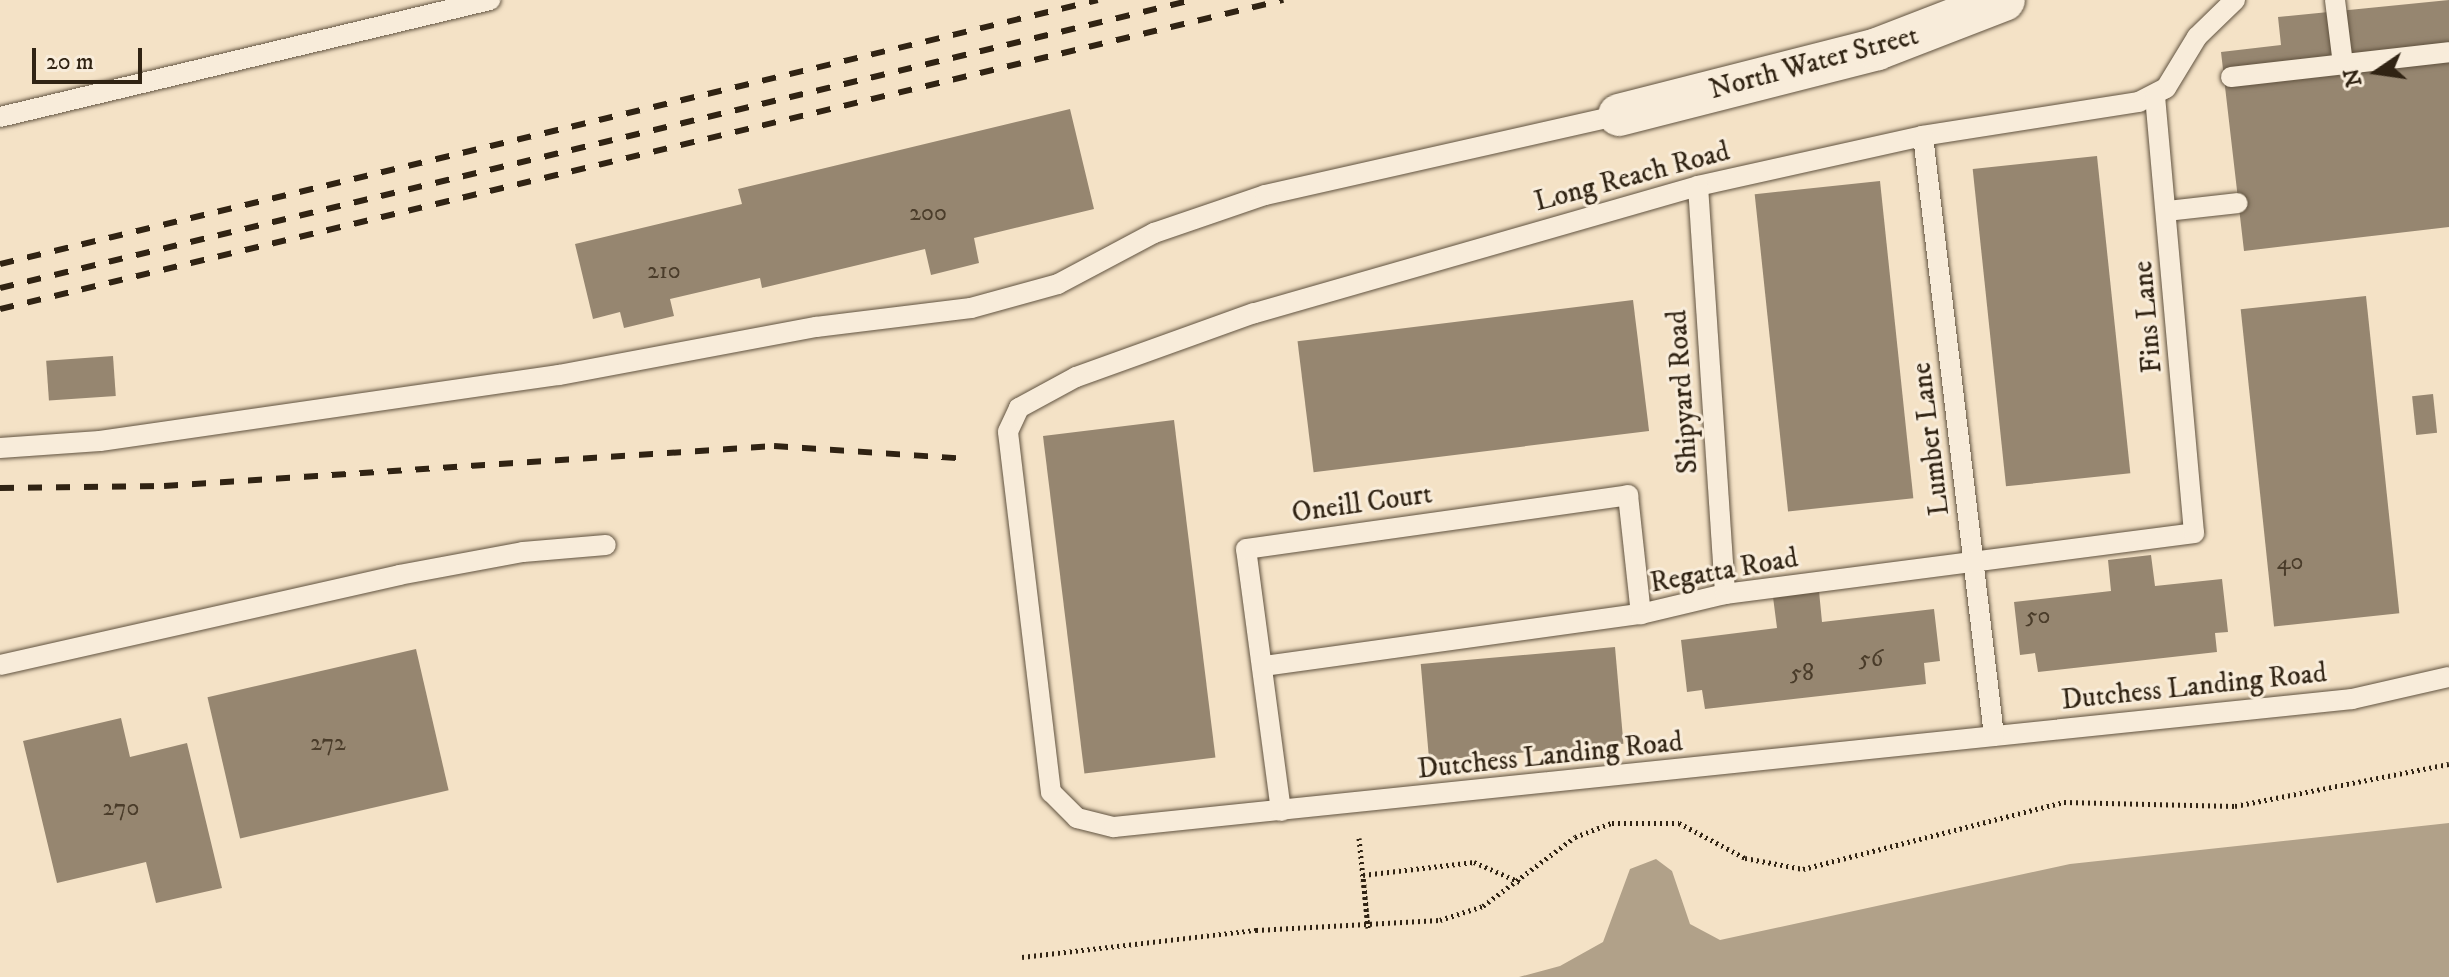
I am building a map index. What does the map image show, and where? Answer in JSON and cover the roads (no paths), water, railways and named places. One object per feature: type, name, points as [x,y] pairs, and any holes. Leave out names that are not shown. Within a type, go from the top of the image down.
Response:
[{"type":"street","name":"North Water Street","points":[[1619,115],[1877,49],[2004,0]]},
{"type":"lane","points":[[0,117],[490,0]]},
{"type":"lane","points":[[2155,97],[2213,18],[2235,0]]},
{"type":"lane","points":[[2335,0],[2343,64]]},
{"type":"lane","points":[[2231,77],[2449,52]]},
{"type":"lane","name":"Long Reach Road","points":[[1019,408],[1076,377],[1254,313],[1698,186],[1923,136],[2155,97]]},
{"type":"lane","name":"Fins Lane","points":[[2155,97],[2194,533]]},
{"type":"lane","points":[[0,448],[100,441],[464,388],[816,327],[971,308],[1058,284],[1154,233],[1265,195],[1619,115]]},
{"type":"lane","name":"Lumber Lane","points":[[1923,136],[1994,736]]},
{"type":"lane","name":"Shipyard Road","points":[[1698,186],[1725,594]]},
{"type":"lane","points":[[2167,211],[2238,203]]},
{"type":"lane","name":"Dutchess Landing Road","points":[[1019,408],[1008,432],[1051,792],[1077,818],[1114,827],[2352,699],[2449,677]]},
{"type":"lane","name":"Oneill Court","points":[[1281,811],[1246,549],[1628,495],[1641,614]]},
{"type":"lane","name":"Regatta Road","points":[[1264,666],[1641,614],[1725,594],[2194,533]]},
{"type":"lane","points":[[0,665],[399,575],[523,552],[606,545]]},
{"type":"railway","points":[[0,264],[1098,0]]},
{"type":"railway","points":[[0,288],[1192,0]]},
{"type":"railway","points":[[0,309],[1283,0]]},
{"type":"railway","points":[[0,488],[164,486],[774,446],[957,458]]}]
